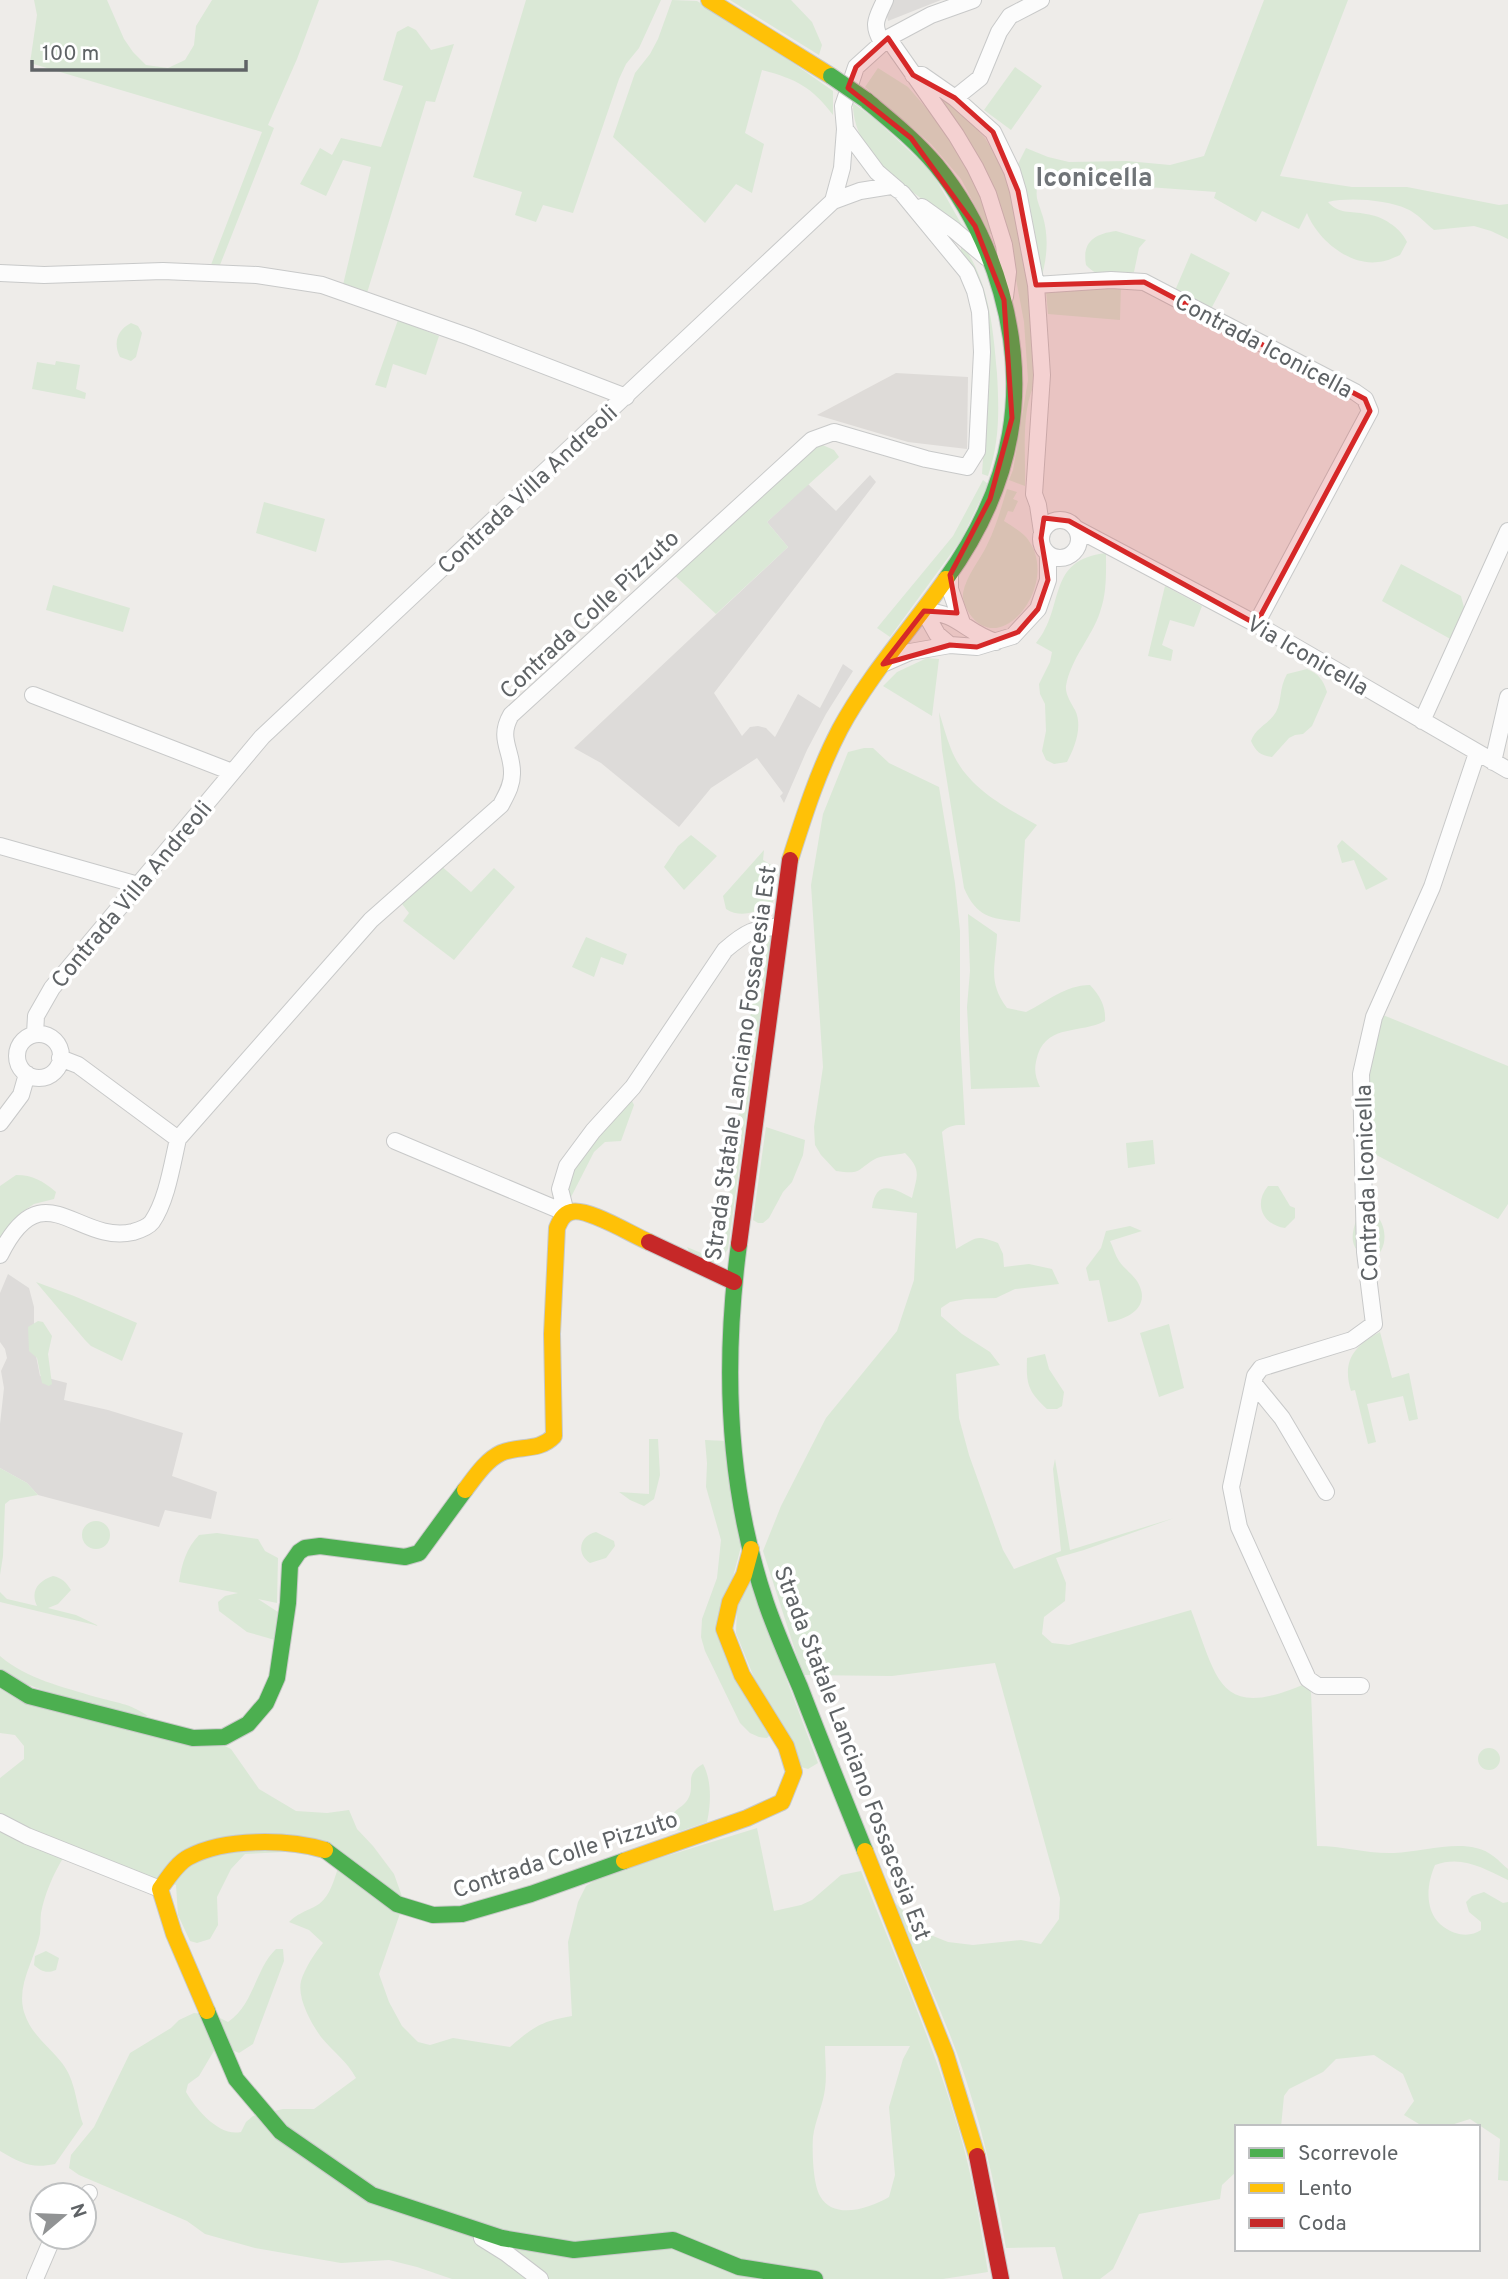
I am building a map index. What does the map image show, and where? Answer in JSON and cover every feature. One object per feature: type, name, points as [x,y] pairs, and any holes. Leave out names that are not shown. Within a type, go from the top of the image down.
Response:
[{"type":"street","name":"Strada Statale Lanciano Fossacesia Est","points":[[709,0],[831,76],[866,100],[911,138],[941,172],[975,226],[1004,300],[1013,382],[1012,418],[1003,463],[973,538],[950,575],[883,664],[836,737],[808,806],[790,862],[734,1282],[729,1369],[734,1458],[751,1549],[766,1603],[946,2055],[975,2147],[1001,2279]]},
{"type":"street","points":[[885,0],[876,20],[876,32],[914,75],[956,135],[988,194],[1008,272],[1004,300]]},
{"type":"street","points":[[833,201],[842,167],[845,129],[843,106],[856,67],[885,40],[931,15],[973,0]]},
{"type":"street","points":[[955,98],[980,78],[999,32],[1010,16],[1041,0]]},
{"type":"street","points":[[914,75],[922,75],[955,98],[993,132],[1012,171],[1036,285],[1042,375],[1034,494],[1042,532],[1041,545],[1055,556],[1069,556],[1078,547],[1077,529],[1069,521],[1058,519],[1038,505]]},
{"type":"street","points":[[845,129],[861,154],[897,189],[954,230],[989,260]]},
{"type":"street","points":[[626,397],[833,201],[860,191],[897,189]]},
{"type":"street","name":"Contrada Colle Pizzuto","points":[[178,1139],[371,920],[500,805],[510,787],[512,775],[505,741],[506,723],[511,715],[812,440],[834,432],[926,459],[967,467],[977,451],[982,352],[980,312],[975,291],[968,272],[897,189]]},
{"type":"street","name":"Contrada Villa Andreoli","points":[[0,273],[52,275],[163,271],[257,275],[322,285],[470,337],[626,397],[262,737],[52,988],[36,1016],[35,1034]]},
{"type":"street","name":"Contrada Iconicella","points":[[1036,285],[1111,280],[1144,282],[1355,391],[1365,399],[1370,411],[1256,624]]},
{"type":"street","points":[[1042,532],[1048,523],[1058,519]]},
{"type":"street","name":"Via Iconicella","points":[[1077,529],[1256,624],[1508,770]]},
{"type":"street","points":[[1422,721],[1508,531]]},
{"type":"street","points":[[1078,547],[1105,545]]},
{"type":"street","points":[[883,664],[910,652],[950,645],[977,648],[1018,632],[1038,609],[1055,556]]},
{"type":"street","points":[[950,575],[950,589],[962,624]]},
{"type":"street","points":[[924,611],[949,615],[971,632],[996,642]]},
{"type":"street","points":[[924,611],[937,634],[950,645]]},
{"type":"street","points":[[33,695],[232,772]]},
{"type":"street","points":[[1493,762],[1508,697]]},
{"type":"street","name":"Contrada Iconicella","points":[[1255,1385],[1255,1376],[1261,1368],[1352,1340],[1374,1324],[1365,1252],[1361,1074],[1374,1017],[1432,887],[1477,753]]},
{"type":"street","points":[[0,846],[138,885]]},
{"type":"street","points":[[566,1213],[560,1189],[567,1166],[593,1130],[633,1087],[725,950],[754,929],[781,926]]},
{"type":"street","points":[[35,1034],[44,1035],[56,1042],[60,1058],[57,1068],[46,1076],[33,1077],[18,1063],[18,1049],[25,1038],[35,1034]]},
{"type":"street","points":[[0,1255],[15,1228],[38,1213],[58,1214],[122,1234],[141,1230],[151,1223],[166,1189],[178,1139],[78,1065],[60,1058]]},
{"type":"street","points":[[0,1123],[21,1095],[27,1074]]},
{"type":"street","points":[[395,1141],[566,1213]]},
{"type":"street","points":[[0,1678],[29,1696],[193,1738],[224,1737],[248,1724],[266,1703],[277,1678],[288,1603],[290,1564],[299,1552],[305,1548],[320,1546],[405,1557],[419,1553],[484,1467],[498,1454],[547,1444],[554,1436],[552,1334],[556,1241],[557,1228],[566,1213],[575,1210],[584,1212],[734,1282]]},
{"type":"street","points":[[1255,1385],[1282,1418],[1326,1492]]},
{"type":"street","points":[[1255,1385],[1231,1487],[1239,1527],[1308,1679],[1318,1686],[1361,1686]]},
{"type":"street","name":"Contrada Colle Pizzuto","points":[[160,1889],[171,1873],[188,1857],[216,1848],[248,1843],[289,1843],[324,1849],[397,1904],[433,1915],[462,1914],[555,1885],[747,1818],[782,1802],[794,1772],[786,1746],[742,1675],[724,1629],[730,1602],[744,1575],[751,1549]]},
{"type":"street","points":[[0,1822],[27,1836],[160,1889],[174,1934],[236,2079],[281,2132],[372,2195],[502,2238],[574,2250],[673,2240],[739,2267],[815,2279]]},
{"type":"street","points":[[460,2224],[506,2253],[540,2279]]},
{"type":"street","points":[[34,2279],[46,2251]]},
{"type":"highlighted area","points":[[888,38],[913,75],[955,98],[993,132],[1018,191],[1036,285],[1144,282],[1365,399],[1370,411],[1256,624],[1069,521],[1044,518],[1041,538],[1048,580],[1038,609],[1018,632],[977,647],[950,645],[883,664],[924,611],[957,613],[950,575],[990,499],[1012,418],[1004,300],[975,226],[911,138],[848,88],[856,67]]},
{"type":"shaded area","points":[[888,0],[941,0],[888,21],[885,7]]},
{"type":"shaded area","points":[[896,373],[968,377],[967,449],[908,442],[817,415]]},
{"type":"shaded area","points":[[870,475],[876,482],[714,693],[742,736],[750,727],[758,726],[766,728],[775,737],[798,694],[820,708],[843,664],[853,671],[807,750],[784,803],[780,796],[783,793],[757,758],[711,788],[679,827],[601,763],[574,748],[788,547],[767,522],[808,484],[836,511]]},
{"type":"shaded area","points":[[8,1274],[29,1288],[34,1307],[34,1346],[40,1376],[67,1383],[64,1400],[108,1410],[183,1433],[172,1476],[217,1492],[211,1519],[165,1510],[159,1527],[38,1495],[27,1483],[0,1468],[0,1424],[4,1388],[1,1371],[7,1358],[0,1342],[0,1293]]},
{"type":"green space","points":[[34,0],[107,0],[124,39],[133,52],[146,65],[168,68],[185,60],[194,45],[196,26],[212,0],[319,0],[268,125],[274,128],[218,270],[209,270],[262,132],[30,63],[37,15]]},
{"type":"green space","points":[[526,0],[661,0],[639,48],[626,64],[619,79],[573,213],[543,205],[536,222],[515,215],[522,192],[473,177]]},
{"type":"green space","points":[[672,0],[697,1],[763,42],[833,91],[833,115],[818,97],[802,85],[762,70],[745,133],[764,144],[752,193],[736,184],[705,223],[613,137],[635,73],[658,39]]},
{"type":"green space","points":[[730,0],[791,0],[812,22],[822,45],[819,55]]},
{"type":"green space","points":[[1264,0],[1348,0],[1280,176],[1352,187],[1407,187],[1499,205],[1508,204],[1508,239],[1474,226],[1434,230],[1411,211],[1390,203],[1357,200],[1328,202],[1340,210],[1372,215],[1384,220],[1395,227],[1407,242],[1400,255],[1383,261],[1367,262],[1356,260],[1335,249],[1318,232],[1307,213],[1299,229],[1262,211],[1256,222],[1214,198],[1216,192],[1080,182],[1053,174],[1038,179],[1037,186],[1037,199],[1047,241],[1041,279],[1030,206],[1018,164],[1026,148],[1069,162],[1127,161],[1170,165],[1204,156]]},
{"type":"green space","points":[[408,26],[416,30],[431,50],[454,44],[435,102],[426,101],[367,293],[342,289],[371,167],[343,160],[326,196],[300,184],[320,148],[332,155],[341,138],[381,147],[403,86],[383,80],[397,32]]},
{"type":"green space","points":[[1015,67],[1042,86],[1011,130],[984,110]]},
{"type":"green space","points":[[878,68],[908,87],[934,117],[970,168],[982,193],[994,232],[990,234],[961,179],[931,144],[865,87]]},
{"type":"green space","points":[[935,92],[964,115],[985,138],[995,155],[1009,185],[1030,268],[1037,379],[1026,417],[1025,486],[1009,480],[1028,380],[1024,322],[1015,274],[989,180],[971,145]]},
{"type":"green space","points":[[853,103],[875,119],[932,172],[964,229],[911,191],[877,160],[864,143],[856,124]]},
{"type":"green space","points":[[1116,231],[1146,240],[1139,248],[1134,272],[1102,275],[1091,270],[1086,265],[1085,257],[1091,240],[1101,234]]},
{"type":"green space","points":[[961,248],[965,248],[980,278],[989,308],[994,340],[998,425],[988,476],[982,474],[984,443],[975,272],[961,253]]},
{"type":"green space","points":[[1191,253],[1230,273],[1212,307],[1206,309],[1174,293]]},
{"type":"green space","points":[[1121,285],[1120,320],[1048,314],[1046,291]]},
{"type":"green space","points":[[398,320],[439,336],[426,375],[393,364],[386,388],[375,385]]},
{"type":"green space","points":[[131,323],[138,326],[142,333],[136,357],[131,361],[120,357],[117,342],[122,329]]},
{"type":"green space","points":[[56,361],[80,365],[76,389],[86,393],[85,399],[32,389],[37,362],[55,365]]},
{"type":"green space","points":[[818,443],[834,450],[839,457],[767,522],[788,547],[716,614],[671,572]]},
{"type":"green space","points":[[983,480],[988,484],[961,540],[890,637],[877,628],[953,536]]},
{"type":"green space","points":[[1007,489],[1017,492],[1013,499],[1018,501],[1013,512],[1008,511],[1004,521],[1026,537],[1035,554],[1037,573],[1025,608],[1013,620],[999,627],[985,627],[968,612],[963,593],[990,538]]},
{"type":"green space","points":[[264,502],[325,519],[316,552],[256,533]]},
{"type":"green space","points":[[1106,553],[1106,583],[1102,605],[1072,666],[1066,686],[1067,695],[1077,716],[1077,736],[1067,762],[1054,764],[1046,760],[1042,751],[1046,731],[1045,704],[1039,684],[1052,652],[1036,643],[1051,615],[1065,575],[1087,557]]},
{"type":"green space","points":[[1401,564],[1461,596],[1466,615],[1454,641],[1382,601]]},
{"type":"green space","points":[[53,585],[130,608],[123,632],[46,610]]},
{"type":"green space","points":[[1165,586],[1202,606],[1194,627],[1170,620],[1162,645],[1173,650],[1171,661],[1148,656]]},
{"type":"green space","points":[[927,658],[939,659],[932,716],[883,686],[897,672]]},
{"type":"green space","points":[[1307,669],[1320,678],[1327,692],[1312,726],[1303,734],[1289,738],[1272,757],[1261,754],[1251,741],[1253,736],[1276,712],[1287,674]]},
{"type":"green space","points":[[939,712],[951,749],[966,774],[987,794],[1037,825],[1025,840],[1020,922],[986,915],[974,905],[964,888],[942,750]]},
{"type":"green space","points":[[873,748],[889,763],[939,787],[960,931],[960,1036],[965,1125],[956,1125],[942,1132],[956,1249],[976,1238],[990,1240],[998,1243],[1003,1254],[1004,1267],[1029,1264],[1052,1269],[1059,1284],[1015,1289],[996,1298],[950,1302],[941,1308],[941,1316],[990,1352],[1000,1365],[956,1374],[959,1418],[969,1455],[1003,1550],[1014,1569],[1061,1551],[1053,1469],[1055,1459],[1070,1550],[1174,1518],[1056,1558],[1066,1583],[1065,1601],[1044,1617],[1042,1634],[1052,1643],[1069,1645],[1191,1610],[1216,1674],[1226,1687],[1238,1695],[1254,1698],[1305,1684],[1311,1692],[1317,1846],[1384,1853],[1467,1846],[1494,1856],[1508,1869],[1508,1880],[1464,1862],[1435,1865],[1428,1893],[1431,1910],[1439,1923],[1452,1932],[1467,1935],[1481,1930],[1481,1922],[1469,1912],[1466,1902],[1472,1896],[1484,1892],[1503,1903],[1508,1902],[1508,2181],[1498,2180],[1500,2139],[1470,2119],[1451,2125],[1421,2125],[1404,2115],[1414,2101],[1403,2074],[1374,2055],[1336,2059],[1323,2072],[1289,2089],[1284,2096],[1281,2125],[1235,2125],[1235,2173],[1222,2185],[1220,2199],[1139,2214],[1113,2269],[1100,2279],[1063,2279],[1055,2247],[1006,2248],[986,2151],[966,2079],[894,1902],[928,1934],[948,1942],[973,1945],[1021,1940],[1041,1944],[1059,1919],[1060,1898],[995,1663],[892,1676],[803,1675],[763,1551],[781,1506],[826,1418],[897,1331],[914,1280],[917,1213],[872,1208],[877,1193],[882,1189],[892,1189],[912,1198],[917,1174],[914,1164],[905,1153],[877,1158],[856,1172],[836,1171],[815,1145],[814,1127],[823,1067],[811,885],[823,814],[848,752]]},
{"type":"green space","points":[[691,835],[717,856],[684,890],[664,867],[678,846]]},
{"type":"green space","points":[[1342,840],[1388,879],[1366,890],[1354,860],[1342,863],[1337,846]]},
{"type":"green space","points":[[764,850],[763,860],[778,869],[773,902],[762,909],[744,914],[726,909],[723,896]]},
{"type":"green space","points":[[439,864],[471,892],[494,868],[515,887],[454,960],[403,921],[409,913],[399,900]]},
{"type":"green space","points":[[968,914],[997,934],[995,981],[1007,1008],[1026,1012],[1064,991],[1090,985],[1102,1002],[1105,1021],[1057,1034],[1043,1045],[1035,1067],[1040,1087],[971,1089],[967,1007],[970,971]]},
{"type":"green space","points":[[772,929],[728,1249],[722,1257],[711,1263],[691,1255],[687,1247],[713,1258],[723,1249],[760,935]]},
{"type":"green space","points":[[586,937],[627,954],[623,965],[601,957],[594,977],[572,967]]},
{"type":"green space","points":[[1383,1015],[1508,1066],[1508,1204],[1498,1219],[1365,1149],[1361,1115],[1374,1043]]},
{"type":"green space","points":[[629,1095],[634,1105],[621,1141],[605,1142],[594,1152],[571,1197],[567,1186],[569,1177]]},
{"type":"green space","points":[[766,1127],[805,1140],[803,1155],[792,1182],[783,1192],[769,1218],[758,1223],[753,1220]]},
{"type":"green space","points":[[1153,1140],[1155,1164],[1128,1168],[1126,1143]]},
{"type":"green space","points":[[16,1175],[38,1179],[56,1192],[54,1199],[34,1204],[22,1212],[0,1242],[0,1186]]},
{"type":"green space","points":[[1268,1186],[1278,1186],[1290,1206],[1295,1208],[1295,1218],[1285,1228],[1271,1223],[1263,1213],[1261,1200]]},
{"type":"green space","points":[[1374,1212],[1382,1224],[1384,1244],[1371,1261],[1359,1253],[1354,1244],[1353,1232],[1357,1218]]},
{"type":"green space","points":[[1130,1226],[1142,1231],[1110,1241],[1119,1261],[1138,1283],[1141,1301],[1128,1316],[1108,1322],[1099,1280],[1089,1281],[1086,1268],[1101,1248],[1106,1231]]},
{"type":"green space","points":[[36,1282],[137,1323],[122,1361],[91,1346]]},
{"type":"green space","points":[[38,1321],[43,1322],[52,1336],[48,1354],[52,1384],[49,1386],[42,1383],[37,1358],[29,1351],[28,1327]]},
{"type":"green space","points":[[1169,1324],[1184,1388],[1159,1397],[1140,1333]]},
{"type":"green space","points":[[1380,1332],[1392,1378],[1409,1373],[1418,1419],[1409,1421],[1403,1396],[1367,1404],[1376,1442],[1368,1444],[1355,1390],[1351,1391],[1348,1372],[1349,1363],[1357,1349]]},
{"type":"green space","points":[[1045,1354],[1049,1369],[1064,1392],[1062,1406],[1057,1409],[1047,1409],[1032,1392],[1028,1381],[1027,1358]]},
{"type":"green space","points":[[649,1439],[658,1439],[660,1475],[654,1499],[644,1506],[619,1492],[649,1494]]},
{"type":"green space","points":[[705,1440],[727,1441],[742,1543],[722,1618],[771,1734],[767,1738],[750,1733],[740,1723],[705,1651],[701,1637],[702,1619],[717,1578],[721,1540],[706,1487]]},
{"type":"green space","points":[[0,1468],[27,1483],[38,1495],[10,1500],[5,1504],[0,1575]]},
{"type":"green space","points":[[96,1521],[106,1525],[110,1535],[106,1545],[96,1549],[86,1545],[82,1535],[86,1525]]},
{"type":"green space","points":[[596,1532],[614,1541],[615,1546],[606,1558],[590,1563],[583,1555],[581,1546],[586,1537]]},
{"type":"green space","points":[[217,1533],[258,1539],[265,1551],[278,1558],[277,1603],[258,1599],[278,1612],[275,1640],[247,1632],[219,1611],[218,1602],[225,1596],[238,1593],[179,1582],[185,1557],[195,1540],[199,1535]]},
{"type":"green space","points":[[53,1576],[64,1581],[71,1590],[58,1604],[48,1608],[76,1615],[99,1626],[0,1602],[0,1592],[7,1599],[37,1606],[34,1596],[37,1587]]},
{"type":"green space","points":[[750,1582],[818,1763],[808,1769],[801,1767],[759,1690],[736,1633],[737,1607]]},
{"type":"green space","points":[[0,1656],[22,1671],[46,1681],[129,1706],[148,1716],[103,1713],[0,1674]]},
{"type":"green space","points":[[0,1681],[206,1737],[231,1749],[259,1789],[296,1811],[327,1813],[349,1810],[357,1829],[394,1874],[404,1902],[379,1974],[389,2002],[402,2026],[418,2042],[430,2045],[453,2038],[510,2047],[538,2026],[572,2016],[568,1942],[578,1902],[586,1886],[602,1876],[757,1828],[774,1911],[812,1900],[841,1875],[861,1871],[949,2098],[976,2201],[988,2272],[943,2279],[452,2279],[389,2260],[341,2263],[255,2248],[205,2234],[187,2221],[79,2175],[69,2168],[71,2155],[94,2127],[130,2053],[194,2013],[214,2015],[228,2022],[244,2006],[263,1966],[276,1949],[283,1949],[284,1961],[253,2044],[239,2053],[215,2049],[199,2076],[188,2084],[186,2092],[202,2113],[217,2126],[241,2132],[253,2116],[283,2109],[314,2109],[356,2078],[317,2031],[301,1995],[303,1976],[323,1943],[309,1930],[289,1922],[323,1900],[338,1868],[330,1850],[245,1854],[231,1869],[217,1897],[218,1925],[210,1939],[197,1943],[190,1941],[178,1915],[176,1885],[160,1879],[132,1876],[0,1819],[0,1778],[24,1759],[24,1746],[15,1735],[0,1733]],"holes":[[[825,2046],[910,2046],[903,2059],[889,2107],[895,2175],[889,2197],[863,2208],[834,2208],[826,2204],[820,2196],[814,2176],[813,2159],[814,2131],[826,2084]]]},
{"type":"green space","points":[[1485,1748],[1493,1748],[1500,1755],[1500,1763],[1493,1770],[1485,1770],[1478,1763],[1478,1755]]},
{"type":"green space","points":[[703,1764],[710,1793],[707,1822],[681,1831],[671,1828],[671,1816],[686,1802],[690,1794],[693,1772]]},
{"type":"green space","points":[[0,1828],[63,1858],[45,1898],[38,1943],[22,1992],[24,2012],[31,2027],[67,2070],[83,2124],[55,2164],[26,2164],[0,2151]]},
{"type":"green space","points":[[46,1951],[59,1958],[56,1970],[44,1971],[34,1965],[35,1956]]},
{"type":"traffic: fast","points":[[831,76],[866,100]]},
{"type":"traffic: fast","points":[[866,100],[920,147],[957,193],[990,257],[1009,327],[1014,399],[1006,453],[1001,473],[978,528],[946,579]]},
{"type":"traffic: fast","points":[[739,1244],[730,1380],[736,1471],[743,1515],[770,1614],[865,1851]]},
{"type":"traffic: fast","points":[[0,1678],[29,1696],[193,1738],[224,1737],[248,1724],[266,1703],[277,1678],[288,1603],[290,1565],[299,1552],[305,1548],[320,1546],[405,1557],[419,1553],[465,1490]]},
{"type":"traffic: fast","points":[[325,1850],[397,1904],[433,1915],[462,1914],[531,1894],[624,1861]]},
{"type":"traffic: fast","points":[[207,2011],[236,2079],[281,2132],[372,2195],[502,2238],[574,2250],[673,2240],[739,2267],[815,2279]]},
{"type":"traffic: slow","points":[[709,0],[831,76]]},
{"type":"traffic: slow","points":[[790,860],[818,777],[851,709],[946,579]]},
{"type":"traffic: slow","points":[[465,1490],[481,1469],[496,1456],[542,1444],[554,1436],[552,1334],[557,1228],[562,1218],[571,1212],[588,1214],[649,1242]]},
{"type":"traffic: slow","points":[[624,1861],[747,1818],[782,1802],[794,1772],[786,1746],[742,1675],[724,1629],[730,1602],[744,1575],[751,1549]]},
{"type":"traffic: slow","points":[[207,2011],[174,1934],[160,1889],[189,1857],[220,1846],[275,1842],[325,1850]]},
{"type":"traffic: slow","points":[[865,1851],[946,2055],[977,2156]]},
{"type":"traffic: jam","points":[[739,1244],[790,860]]},
{"type":"traffic: jam","points":[[649,1242],[734,1282]]},
{"type":"traffic: jam","points":[[977,2156],[1001,2279]]},
{"type":"district","name":"Iconicella","points":[[1094,177]]}]
